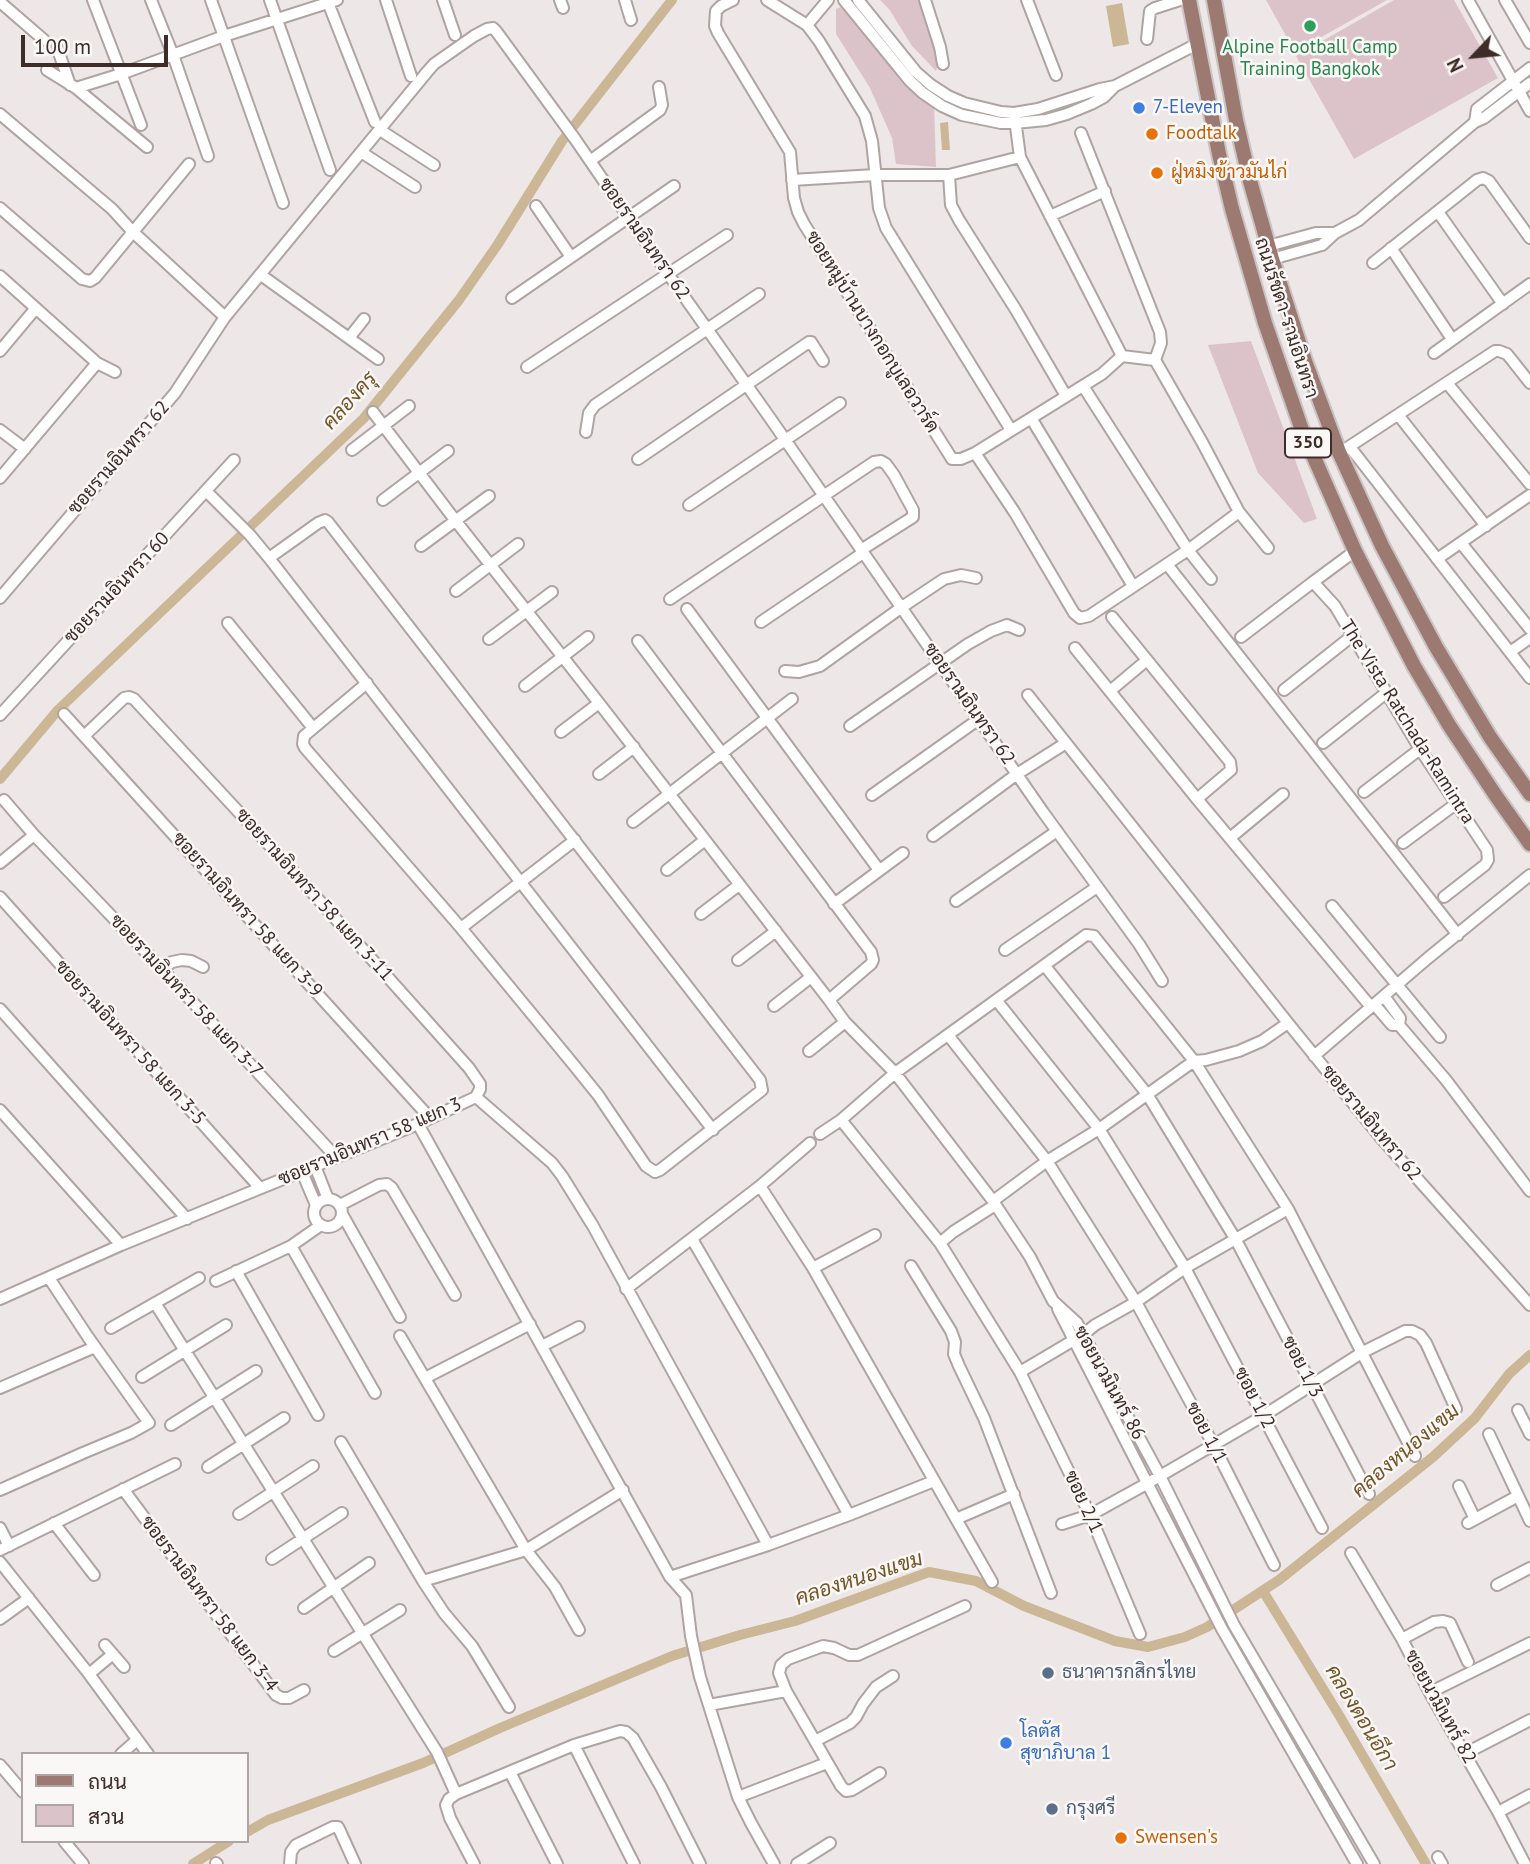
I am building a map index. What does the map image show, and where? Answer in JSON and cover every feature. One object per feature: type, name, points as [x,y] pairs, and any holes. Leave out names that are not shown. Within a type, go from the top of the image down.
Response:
[{"type":"main road","name":"ถนนรัชดา-รามอินทรา","points":[[1189,0],[1232,209],[1265,323],[1302,430],[1355,551],[1414,666],[1496,796],[1530,844]]},
{"type":"main road","name":"ถนนรัชดา-รามอินทรา","points":[[1214,0],[1250,181],[1305,361],[1382,546],[1436,647],[1490,737],[1530,794]]},
{"type":"street","points":[[93,0],[141,125]]},
{"type":"street","points":[[152,0],[208,156]]},
{"type":"street","points":[[211,0],[283,203]]},
{"type":"street","points":[[270,0],[330,170]]},
{"type":"street","points":[[386,0],[411,76]]},
{"type":"street","points":[[443,0],[455,35]]},
{"type":"street","points":[[625,0],[631,20]]},
{"type":"street","name":"ซอยหมู่บ้านบางกอกบูเลอวาร์ด","points":[[733,0],[716,11],[715,26],[790,152],[794,198],[804,224],[948,454],[952,459],[957,459],[975,453]]},
{"type":"street","points":[[767,0],[807,25],[865,116],[872,141],[879,208],[886,228],[1011,430]]},
{"type":"street","points":[[807,25],[828,0]]},
{"type":"street","points":[[844,0],[904,74],[923,93],[942,106],[982,121],[1015,118],[1046,120],[1067,114],[1104,97],[1115,86],[1197,44]]},
{"type":"street","points":[[858,0],[916,72],[931,85],[964,103],[1015,118]]},
{"type":"street","points":[[925,0],[943,64]]},
{"type":"street","points":[[1027,0],[1056,75]]},
{"type":"street","points":[[1147,39],[1150,11],[1180,0]]},
{"type":"street","points":[[1468,0],[1530,111]]},
{"type":"street","points":[[1505,0],[1530,43]]},
{"type":"street","points":[[73,86],[121,74],[330,1],[377,126],[434,165]]},
{"type":"street","points":[[0,2],[44,40]]},
{"type":"street","name":"ซอยรามอินทรา 62","points":[[0,598],[170,399],[225,317],[361,152],[377,126],[434,64],[474,36],[493,28],[576,139],[1017,774],[1066,743],[1382,1139],[1530,1306]]},
{"type":"street","points":[[57,47],[73,86]]},
{"type":"street","points":[[1515,87],[1530,68]]},
{"type":"street","points":[[47,71],[73,86],[146,147]]},
{"type":"street","points":[[1270,252],[1316,233],[1335,233],[1359,220],[1475,122],[1477,109],[1515,87],[1530,83]]},
{"type":"street","points":[[590,161],[660,110],[662,105],[659,87]]},
{"type":"street","points":[[1015,118],[1020,157],[1122,356]]},
{"type":"street","points":[[2,120],[112,209],[133,232],[225,317]]},
{"type":"street","points":[[1081,133],[1160,332],[1161,343],[1154,360]]},
{"type":"street","points":[[361,152],[415,187]]},
{"type":"street","points":[[792,180],[949,175],[1020,157]]},
{"type":"street","points":[[0,208],[86,281],[90,281],[189,164]]},
{"type":"street","points":[[949,175],[951,205],[958,220],[1016,310],[1066,396]]},
{"type":"street","points":[[1373,263],[1483,178],[1489,181],[1530,238]]},
{"type":"street","points":[[512,298],[674,186]]},
{"type":"street","points":[[1050,216],[1105,191]]},
{"type":"street","points":[[536,206],[571,257]]},
{"type":"street","points":[[1438,212],[1503,304]]},
{"type":"street","points":[[527,367],[727,235]]},
{"type":"street","points":[[1391,248],[1452,339]]},
{"type":"street","points":[[261,275],[378,359]]},
{"type":"street","points":[[0,276],[97,363],[115,372]]},
{"type":"street","points":[[1434,353],[1530,284]]},
{"type":"street","points":[[586,432],[589,413],[595,405],[759,294]]},
{"type":"street","points":[[0,351],[36,308]]},
{"type":"street","points":[[349,338],[364,319]]},
{"type":"street","points":[[638,459],[809,342],[823,361]]},
{"type":"street","points":[[1530,383],[1507,354],[1499,351],[1344,450],[1437,559],[1530,678]]},
{"type":"street","points":[[1154,360],[1122,356],[1102,374],[975,453],[1077,616],[1084,618],[1188,550],[1239,512]]},
{"type":"street","points":[[1154,360],[1239,512],[1268,548]]},
{"type":"street","points":[[0,478],[97,363]]},
{"type":"street","points":[[1447,383],[1530,484]]},
{"type":"street","points":[[1083,386],[1188,550],[1211,579]]},
{"type":"street","points":[[689,505],[840,403]]},
{"type":"street","points":[[352,450],[409,406]]},
{"type":"street","name":"ซอยนวมินทร์ 86","points":[[373,412],[845,1022],[895,1073],[994,1203],[1030,1257],[1054,1301],[1077,1323],[1079,1337],[1217,1621],[1357,1864]]},
{"type":"street","points":[[1399,416],[1486,526]]},
{"type":"street","points":[[1031,418],[1133,586]]},
{"type":"street","points":[[0,430],[24,449]]},
{"type":"street","points":[[383,500],[448,451]]},
{"type":"street","name":"ซอยรามอินทรา 60","points":[[0,715],[234,460]]},
{"type":"street","points":[[670,599],[874,462],[881,461],[886,464],[913,510],[913,517],[761,622]]},
{"type":"street","points":[[206,491],[270,558],[713,1130]]},
{"type":"street","points":[[1437,559],[1530,495]]},
{"type":"street","points":[[421,546],[489,496]]},
{"type":"street","points":[[270,558],[318,523],[325,520],[328,522],[760,1080],[762,1090],[660,1170],[650,1171],[581,1074],[461,928],[305,748],[304,736],[368,682]]},
{"type":"street","points":[[1461,543],[1530,629]]},
{"type":"street","points":[[456,591],[518,544]]},
{"type":"street","points":[[1241,637],[1355,551]]},
{"type":"street","points":[[1170,568],[1458,935]]},
{"type":"street","points":[[785,671],[799,672],[820,666],[944,579],[954,575],[976,578]]},
{"type":"street","name":"The Vista Ratchada-Ramintra","points":[[1313,582],[1335,606],[1420,749],[1488,850],[1485,865],[1444,897]]},
{"type":"street","points":[[489,639],[552,592]]},
{"type":"street","points":[[687,609],[879,870]]},
{"type":"street","points":[[1112,617],[1230,762],[1231,769],[1197,799]]},
{"type":"street","points":[[228,623],[313,728]]},
{"type":"street","points":[[850,726],[968,644],[1007,625],[1019,630]]},
{"type":"street","points":[[1284,690],[1352,636]]},
{"type":"street","points":[[525,686],[588,637]]},
{"type":"street","points":[[1510,652],[1530,638]]},
{"type":"street","points":[[639,641],[873,956],[871,964],[829,1000]]},
{"type":"street","points":[[1075,648],[1371,1007],[1392,1025],[1399,1025]]},
{"type":"street","points":[[1110,691],[1147,660]]},
{"type":"street","points":[[1323,743],[1386,694]]},
{"type":"street","points":[[1028,695],[1066,743]]},
{"type":"street","name":"ซอยรามอินทรา 58 แยก 3-11","points":[[84,736],[124,698],[134,699],[470,1068],[480,1084],[476,1097]]},
{"type":"street","points":[[633,822],[792,699]]},
{"type":"street","points":[[561,732],[599,703]]},
{"type":"street","name":"ซอยรามอินทรา 58 แยก 3-9","points":[[64,714],[430,1118]]},
{"type":"street","points":[[872,795],[979,719]]},
{"type":"street","points":[[600,774],[634,747]]},
{"type":"street","points":[[1364,792],[1420,749]]},
{"type":"street","points":[[933,836],[1017,774],[1139,944],[1162,981]]},
{"type":"street","points":[[1230,838],[1283,794]]},
{"type":"street","name":"ซอยรามอินทรา 58 แยก 3-7","points":[[4,800],[336,1157]]},
{"type":"street","points":[[1403,844],[1457,803]]},
{"type":"street","points":[[956,901],[1057,831]]},
{"type":"street","points":[[0,863],[34,835]]},
{"type":"street","points":[[461,928],[575,840]]},
{"type":"street","points":[[667,870],[705,840]]},
{"type":"street","points":[[834,904],[903,853]]},
{"type":"street","points":[[1314,1056],[1530,875]]},
{"type":"street","points":[[701,914],[739,885]]},
{"type":"street","points":[[1005,950],[1097,887]]},
{"type":"street","name":"ซอยรามอินทรา 58 แยก 3-5","points":[[0,897],[260,1188]]},
{"type":"street","points":[[1332,906],[1440,1037]]},
{"type":"street","points":[[738,960],[776,930]]},
{"type":"street","points":[[820,1134],[841,1120],[895,1073],[1086,935],[1094,936],[1194,1061],[1289,1209],[1415,1456]]},
{"type":"street","points":[[162,969],[172,962],[182,960],[203,967]]},
{"type":"street","name":"ซอย 1/3","points":[[1045,966],[1147,1094],[1236,1240],[1369,1494]]},
{"type":"street","points":[[774,1006],[811,976]]},
{"type":"street","points":[[1384,996],[1400,1018],[1399,1025],[1446,1080],[1530,1191]]},
{"type":"street","name":"ซอย 1/2","points":[[997,1001],[1099,1129],[1185,1268],[1322,1528]]},
{"type":"street","points":[[0,1009],[187,1219]]},
{"type":"street","points":[[808,1051],[845,1022]]},
{"type":"street","points":[[940,1243],[1047,1161],[1099,1129],[1194,1061],[1239,1051],[1262,1041],[1287,1023]]},
{"type":"street","name":"ซอย 1/1","points":[[948,1035],[1047,1161],[1136,1302],[1213,1444],[1274,1565]]},
{"type":"street","name":"ซอยรามอินทรา 58 แยก 3","points":[[0,1299],[121,1245],[418,1124],[476,1097],[552,1163],[593,1226],[768,1545]]},
{"type":"street","points":[[0,1110],[121,1245]]},
{"type":"street","name":"ซอย 2/1","points":[[841,1120],[940,1243],[1020,1372],[1090,1515],[1140,1634]]},
{"type":"street","points":[[418,1124],[670,1577],[686,1595],[700,1677],[738,1797],[774,1864]]},
{"type":"street","points":[[626,1289],[760,1186],[810,1143]]},
{"type":"street","points":[[315,1166],[328,1199]]},
{"type":"street","points":[[302,1172],[316,1205]]},
{"type":"street","points":[[400,1317],[341,1210],[337,1202],[321,1200],[316,1205],[315,1219],[326,1227],[335,1225],[341,1210],[379,1185],[387,1184],[392,1188],[455,1295]]},
{"type":"street","points":[[760,1186],[813,1268],[992,1582]]},
{"type":"street","points":[[1020,1372],[1136,1302],[1185,1268],[1289,1209]]},
{"type":"street","points":[[216,1281],[291,1246],[321,1225]]},
{"type":"street","points":[[813,1268],[875,1235]]},
{"type":"street","points":[[692,1239],[849,1515]]},
{"type":"street","points":[[291,1246],[375,1393]]},
{"type":"street","points":[[911,1266],[951,1331],[955,1342],[954,1354],[984,1418],[1051,1593]]},
{"type":"street","points":[[236,1271],[318,1415]]},
{"type":"street","points":[[0,1490],[149,1423],[49,1278]]},
{"type":"street","points":[[111,1328],[199,1278]]},
{"type":"street","points":[[155,1303],[440,1757],[456,1794]]},
{"type":"street","points":[[425,1378],[530,1324]]},
{"type":"street","points":[[142,1377],[226,1325]]},
{"type":"street","points":[[542,1346],[579,1326]]},
{"type":"street","points":[[1062,1524],[1090,1515],[1148,1483],[1263,1416],[1363,1352],[1405,1332],[1412,1331],[1420,1335],[1426,1343],[1456,1409]]},
{"type":"street","points":[[400,1336],[526,1550],[555,1587],[579,1630]]},
{"type":"street","name":"ซอยนวมินทร์ 86","points":[[1079,1337],[1160,1476],[1229,1614],[1374,1864]]},
{"type":"street","points":[[0,1388],[95,1348]]},
{"type":"street","points":[[171,1425],[256,1371]]},
{"type":"street","points":[[1518,1410],[1530,1434]]},
{"type":"street","points":[[208,1467],[284,1418]]},
{"type":"street","points":[[1489,1434],[1523,1497],[1530,1521]]},
{"type":"street","points":[[341,1442],[423,1581],[444,1613],[472,1646],[509,1707]]},
{"type":"street","points":[[0,1528],[4,1548],[175,1464]]},
{"type":"street","points":[[239,1514],[313,1466]]},
{"type":"street","points":[[670,1577],[768,1545],[934,1481]]},
{"type":"street","points":[[1459,1486],[1472,1521],[1523,1497]]},
{"type":"street","name":"ซอยรามอินทรา 58 แยก 3-4","points":[[123,1489],[276,1695],[289,1698],[304,1690]]},
{"type":"street","points":[[423,1581],[526,1550],[622,1490]]},
{"type":"street","points":[[956,1519],[1014,1494]]},
{"type":"street","points":[[272,1559],[342,1513]]},
{"type":"street","points":[[54,1523],[94,1575]]},
{"type":"street","name":"ซอยนวมินทร์ 82","points":[[1351,1553],[1402,1639],[1525,1864]]},
{"type":"street","points":[[304,1608],[369,1563]]},
{"type":"street","points":[[1497,1585],[1530,1568]]},
{"type":"street","points":[[2,1569],[29,1598],[89,1674],[146,1752]]},
{"type":"street","points":[[0,1619],[29,1598]]},
{"type":"street","points":[[880,1773],[852,1790],[846,1791],[841,1786],[786,1691],[779,1673],[781,1665],[788,1659],[824,1646],[849,1656],[858,1655],[965,1606]]},
{"type":"street","points":[[334,1651],[400,1610]]},
{"type":"street","points":[[1217,1621],[1229,1614]]},
{"type":"street","points":[[1402,1639],[1434,1622],[1450,1623],[1468,1662]]},
{"type":"street","points":[[1439,1688],[1530,1643]]},
{"type":"street","points":[[89,1674],[109,1650],[124,1667]]},
{"type":"street","points":[[815,1741],[850,1723],[876,1686],[893,1676]]},
{"type":"street","points":[[709,1705],[786,1691]]},
{"type":"street","points":[[1472,1750],[1530,1720]]},
{"type":"street","points":[[474,1864],[450,1818],[446,1805],[449,1799],[574,1745],[620,1731],[633,1738],[701,1864]]},
{"type":"street","points":[[123,1752],[137,1741]]},
{"type":"street","points":[[574,1745],[634,1864]]},
{"type":"street","points":[[738,1797],[827,1763]]},
{"type":"street","points":[[0,1765],[21,1790]]},
{"type":"street","points":[[510,1772],[558,1864]]},
{"type":"street","points":[[1504,1809],[1530,1795]]},
{"type":"street","points":[[290,1864],[291,1853],[296,1845],[338,1827],[355,1864]]},
{"type":"street","points":[[66,1843],[83,1864]]},
{"type":"street","points":[[797,1864],[830,1843]]},
{"type":"green space","points":[[880,0],[924,0],[938,63],[936,71],[912,46],[889,9]]},
{"type":"green space","name":"Alpine Football Camp Training Bangkok","points":[[1266,0],[1387,0],[1295,52]]},
{"type":"green space","points":[[1394,0],[1454,0],[1498,78],[1354,159],[1296,56]]},
{"type":"green space","points":[[845,5],[934,103],[936,167],[896,164],[892,138],[870,88],[836,34],[836,9]]},
{"type":"green space","points":[[1251,341],[1317,519],[1304,523],[1258,473],[1208,345]]},
{"type":"shaded area","points":[[1122,3],[1129,44],[1113,47],[1106,6]]},
{"type":"shaded area","points":[[948,122],[950,150],[942,150],[940,123]]},
{"type":"waterway","name":"คลองครุ","points":[[0,779],[58,710],[364,418],[459,300],[498,244],[562,141],[672,0]]},
{"type":"waterway","name":"คลองหนองแขม","points":[[248,1831],[268,1820],[423,1763],[672,1656],[795,1621],[929,1572],[976,1581],[1024,1606],[1115,1641],[1148,1647],[1185,1637],[1207,1627],[1279,1580],[1433,1457],[1475,1418],[1509,1374],[1530,1355]]},
{"type":"waterway","name":"คลองดอนอีกา","points":[[1263,1591],[1426,1864]]},
{"type":"waterway","name":"คลองหนองแขม","points":[[193,1864],[226,1843]]},
{"type":"place","name":"Alpine Football Camp Training Bangkok","points":[[1310,26]]},
{"type":"place","name":"7-Eleven","points":[[1139,108]]},
{"type":"place","name":"Foodtalk","points":[[1152,134]]},
{"type":"place","name":"ฝู่หมิงข้าวมันไก่","points":[[1157,173]]},
{"type":"place","name":"ธนาคารกสิกรไทย","points":[[1048,1673]]},
{"type":"place","name":"โลตัส สุขาภิบาล 1","points":[[1006,1743]]},
{"type":"place","name":"กรุงศรี","points":[[1052,1809]]},
{"type":"place","name":"Swensen's","points":[[1121,1838]]}]
